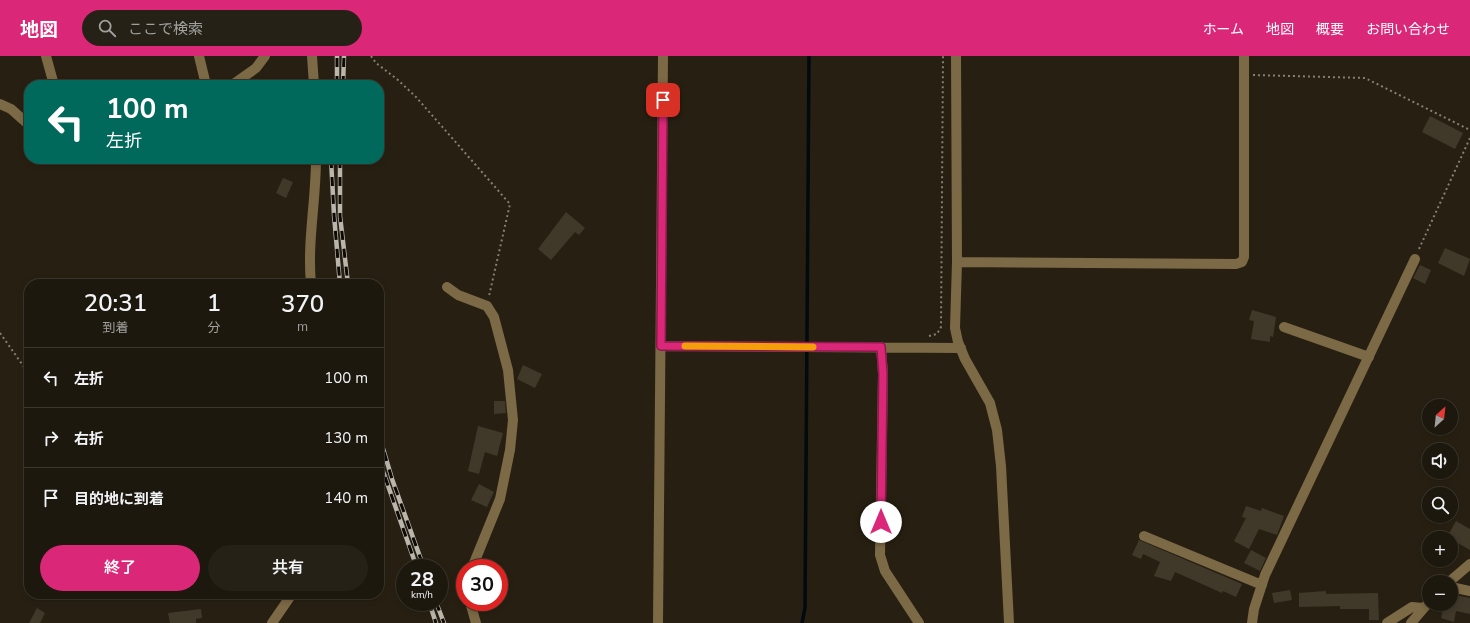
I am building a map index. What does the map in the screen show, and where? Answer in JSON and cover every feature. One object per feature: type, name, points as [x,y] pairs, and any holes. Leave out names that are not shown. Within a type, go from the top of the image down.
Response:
[{"type":"street","points":[[46,56],[53,80]]},
{"type":"street","points":[[199,56],[205,80]]},
{"type":"street","points":[[239,80],[256,68],[265,56]]},
{"type":"street","points":[[312,56],[314,80]]},
{"type":"street","points":[[658,623],[663,56]]},
{"type":"street","points":[[956,56],[957,262],[954,316],[955,328],[961,348],[990,403],[997,430],[1001,459],[1009,623]]},
{"type":"street","points":[[957,262],[1150,264],[1236,264],[1242,262],[1244,257],[1244,56]]},
{"type":"street","points":[[0,104],[11,109],[24,120]]},
{"type":"street","points":[[311,279],[309,240],[316,164]]},
{"type":"street","points":[[1252,623],[1254,609],[1262,585],[1415,259]]},
{"type":"street","points":[[447,287],[458,295],[487,306],[499,332],[508,370],[513,434],[500,498],[476,559]]},
{"type":"street","points":[[1284,328],[1369,357]]},
{"type":"street","points":[[661,346],[961,348]]},
{"type":"street","points":[[881,347],[883,374],[881,559],[884,571],[920,623]]},
{"type":"street","points":[[1144,536],[1262,585]]},
{"type":"street","points":[[1458,575],[1470,564]]},
{"type":"street","points":[[1458,588],[1470,591]]},
{"type":"street","points":[[272,623],[289,599]]},
{"type":"street","points":[[1387,623],[1412,607],[1422,606]]},
{"type":"street","points":[[1411,623],[1422,610]]},
{"type":"street","points":[[473,611],[476,623]]},
{"type":"path","points":[[371,56],[376,63],[393,75],[416,97],[510,204],[487,306]]},
{"type":"path","points":[[929,336],[937,334],[941,327],[944,56]]},
{"type":"path","points":[[1244,75],[1365,78],[1470,130]]},
{"type":"path","points":[[1415,259],[1470,138]]},
{"type":"path","points":[[0,333],[24,367]]},
{"type":"building","points":[[1430,116],[1463,133],[1455,149],[1422,132]]},
{"type":"building","points":[[283,178],[293,182],[286,198],[276,193]]},
{"type":"building","points":[[566,212],[585,228],[579,235],[575,232],[551,260],[538,249]]},
{"type":"building","points":[[1445,248],[1470,259],[1464,276],[1438,263]]},
{"type":"building","points":[[1420,265],[1431,270],[1425,284],[1413,278]]},
{"type":"building","points":[[1252,310],[1276,317],[1273,337],[1270,336],[1270,342],[1251,339],[1254,321],[1249,320]]},
{"type":"building","points":[[523,365],[542,374],[535,388],[517,379]]},
{"type":"building","points":[[494,401],[505,401],[506,413],[494,414]]},
{"type":"building","points":[[478,426],[503,433],[497,456],[485,452],[479,474],[468,471]]},
{"type":"building","points":[[479,484],[494,492],[487,507],[471,500]]},
{"type":"building","points":[[1246,506],[1261,511],[1262,508],[1284,516],[1277,535],[1259,529],[1249,549],[1234,541],[1246,518],[1242,517]]},
{"type":"building","points":[[1458,522],[1470,529],[1470,550],[1458,543],[1458,531],[1450,531],[1455,523]]},
{"type":"building","points":[[1139,540],[1242,584],[1236,597],[1223,591],[1222,593],[1175,572],[1171,581],[1154,576],[1160,562],[1143,554],[1141,559],[1132,555]]},
{"type":"building","points":[[1251,550],[1266,558],[1260,571],[1244,563]]},
{"type":"building","points":[[1290,590],[1292,600],[1274,603],[1272,593]]},
{"type":"building","points":[[1326,591],[1326,594],[1378,593],[1379,620],[1369,620],[1369,609],[1340,609],[1340,606],[1299,607],[1299,593]]},
{"type":"building","points":[[1458,595],[1470,598],[1470,614],[1456,611],[1458,611]]},
{"type":"building","points":[[37,608],[45,613],[40,623],[29,623]]},
{"type":"building","points":[[201,609],[202,618],[196,619],[196,623],[170,623],[168,613]]},
{"type":"building","points":[[1442,611],[1456,611],[1454,622],[1441,618]]},
{"type":"waterway","points":[[802,623],[805,608],[809,56]]},
{"type":"railway","points":[[337,56],[337,80]]},
{"type":"railway","points":[[343,80],[344,56]]},
{"type":"railway","points":[[331,164],[340,279]]},
{"type":"railway","points":[[340,164],[340,216],[347,279]]},
{"type":"railway","points":[[384,452],[392,479],[421,559]]},
{"type":"railway","points":[[384,474],[414,559]]},
{"type":"railway","points":[[432,611],[436,623]]},
{"type":"railway","points":[[439,611],[444,623]]},
{"type":"slow traffic","points":[[685,346],[813,347]]},
{"type":"route","points":[[663,100],[661,346],[881,347],[883,374],[881,522]]}]
